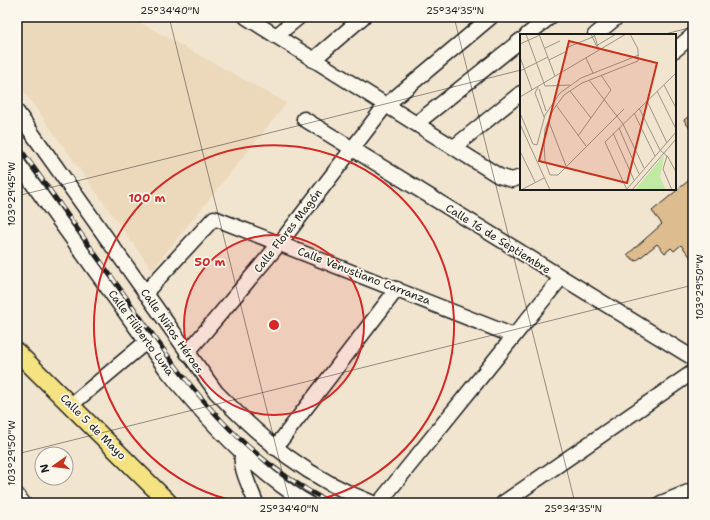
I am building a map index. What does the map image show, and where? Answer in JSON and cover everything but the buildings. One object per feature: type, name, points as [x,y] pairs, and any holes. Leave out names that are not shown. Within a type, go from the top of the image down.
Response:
[{"type":"main road","name":"Calle 5 de Mayo","points":[[17,352],[169,503]]},
{"type":"street","points":[[246,17],[385,106],[417,123],[499,176],[516,179]]},
{"type":"street","points":[[276,36],[299,17]]},
{"type":"street","points":[[313,60],[363,17]]},
{"type":"street","name":"Calle Flores Magón","points":[[187,353],[280,243],[351,147],[385,106],[491,17]]},
{"type":"street","points":[[528,34],[550,17]]},
{"type":"street","points":[[596,34],[617,17]]},
{"type":"street","points":[[676,49],[693,35]]},
{"type":"street","points":[[417,123],[520,41]]},
{"type":"street","points":[[454,147],[520,94]]},
{"type":"street","name":"Calle Niños Héroes","points":[[17,112],[216,392],[244,421],[275,448],[308,473],[342,491],[373,503]]},
{"type":"street","name":"Calle 16 de Septiembre","points":[[304,119],[693,358]]},
{"type":"street","name":"Calle Filiberto Luna","points":[[17,162],[146,342],[190,400],[214,426],[243,452],[269,474],[308,503]]},
{"type":"street","name":"Calle Venustiano Carranza","points":[[145,293],[214,218],[514,336]]},
{"type":"street","points":[[379,503],[561,278]]},
{"type":"street","points":[[275,448],[397,289]]},
{"type":"street","points":[[71,405],[146,342]]},
{"type":"street","points":[[502,503],[693,372]]},
{"type":"street","points":[[243,452],[240,457],[241,464],[256,503]]},
{"type":"street","points":[[661,503],[693,490]]},
{"type":"street","points":[[17,495],[23,503]]},
{"type":"shaded area","points":[[17,17],[130,17],[287,103],[152,270],[17,82]]},
{"type":"railway","points":[[17,144],[148,328],[192,387],[215,414],[240,439],[267,462],[297,484],[331,503]]}]
